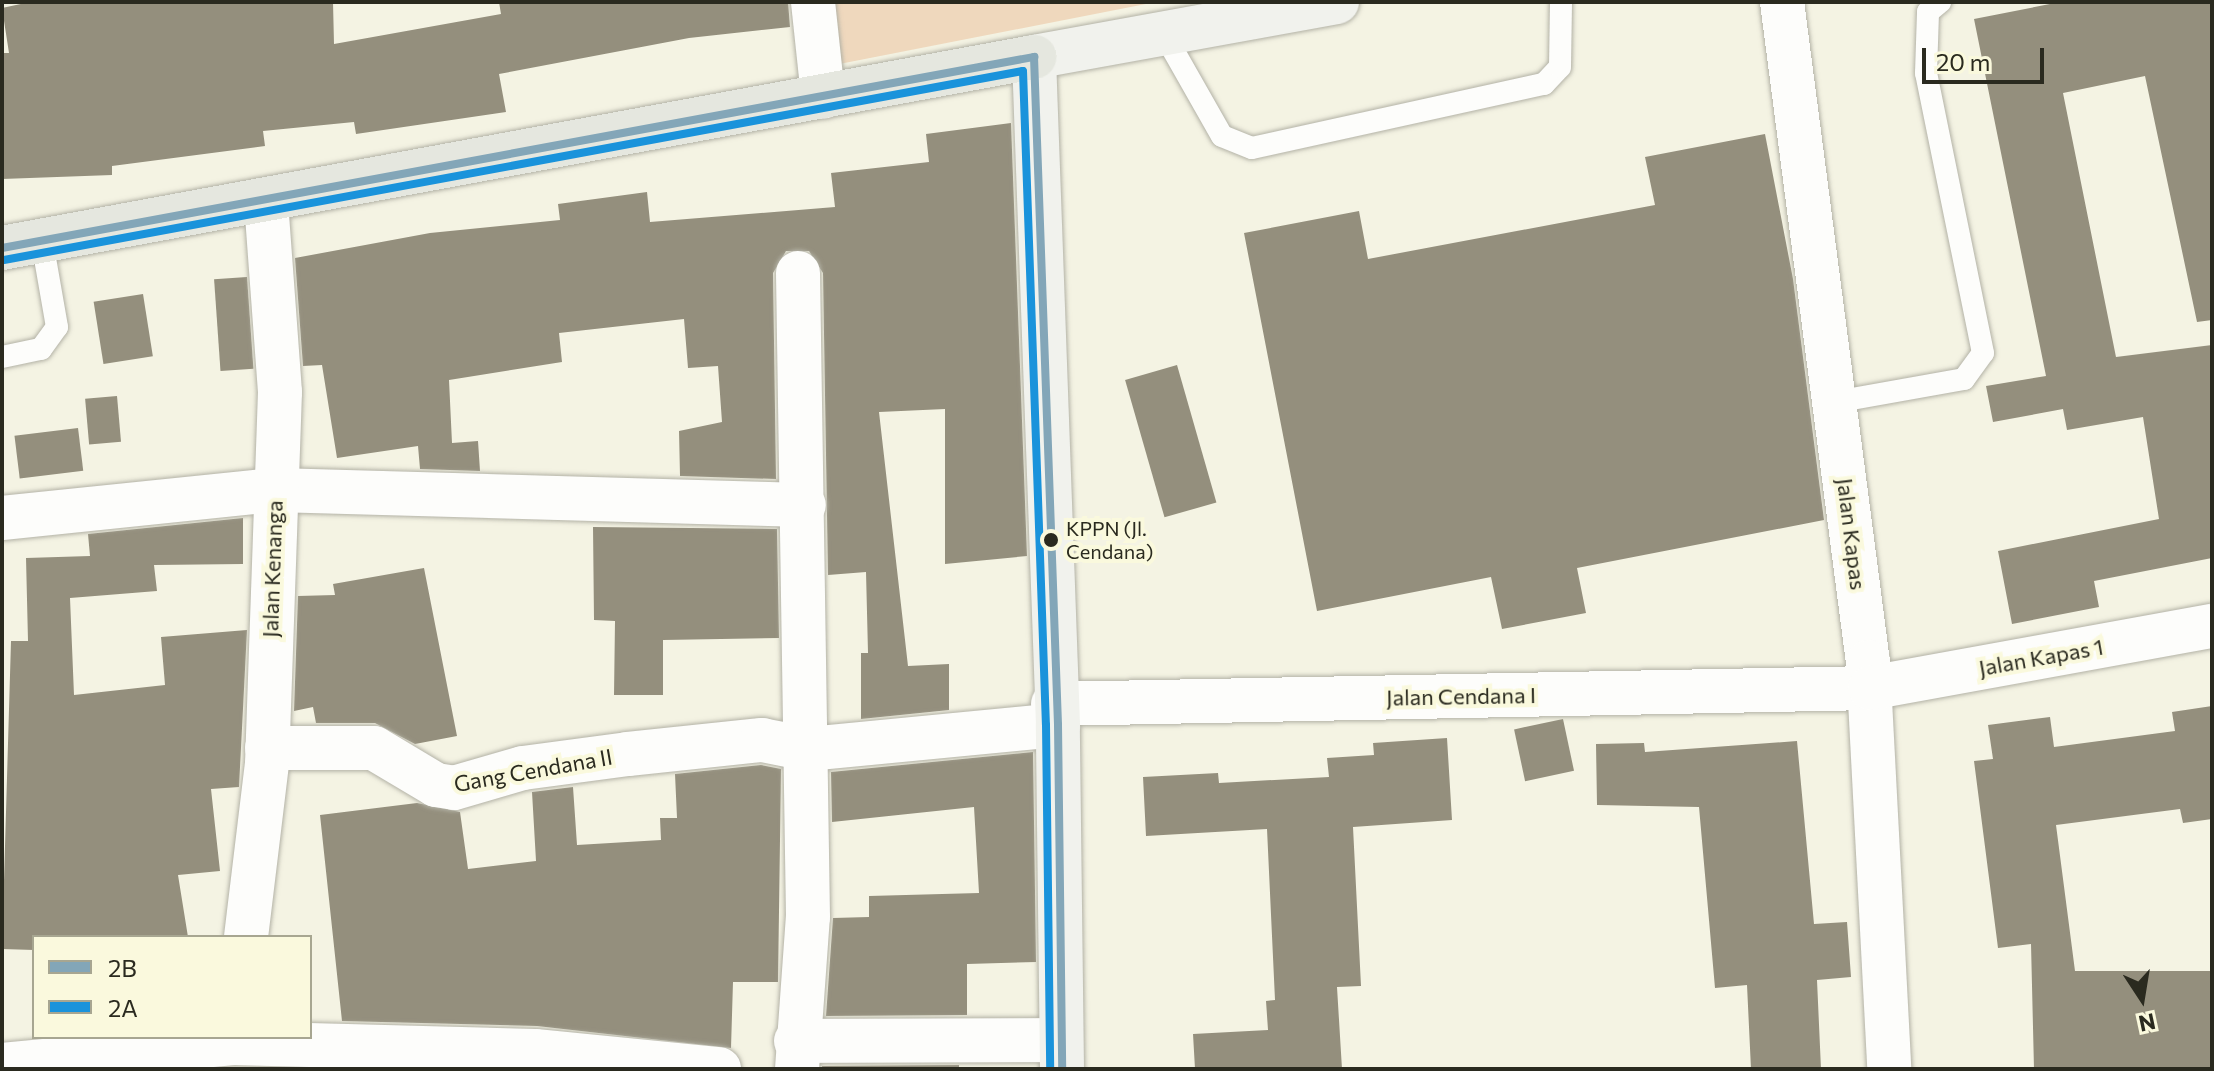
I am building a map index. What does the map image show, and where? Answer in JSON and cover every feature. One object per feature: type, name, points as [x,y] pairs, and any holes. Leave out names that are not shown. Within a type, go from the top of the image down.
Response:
[{"type":"main road","points":[[22,245],[1337,2]]},
{"type":"main road","points":[[1034,57],[1055,714],[1061,1054]]},
{"type":"street","points":[[813,2],[823,96]]},
{"type":"street","name":"Jalan Kapas","points":[[1782,2],[1870,688],[1889,1069]]},
{"type":"street","name":"Jalan Kenanga","points":[[246,935],[267,748],[280,392],[266,200]]},
{"type":"street","points":[[798,273],[808,749],[808,917],[797,1055],[1061,1054]]},
{"type":"street","points":[[2,518],[275,490],[804,505]]},
{"type":"street","name":"Jalan Kapas 1","points":[[1870,688],[2212,626]]},
{"type":"street","name":"Jalan Cendana I","points":[[808,749],[1055,714],[1870,688]]},
{"type":"street","name":"Gang Cendana II","points":[[267,748],[374,748],[436,785],[454,788],[523,768],[628,754],[762,740],[808,749]]},
{"type":"street","points":[[2,1065],[233,1050],[535,1051],[719,1069]]},
{"type":"lane","points":[[1164,34],[1222,136],[1252,148],[1544,84],[1560,67],[1561,2]]},
{"type":"lane","points":[[1835,402],[1964,379],[1983,353],[1926,73],[1928,12],[1940,2]]},
{"type":"lane","points":[[2,357],[41,349],[57,327],[22,245]]},
{"type":"shaded area","points":[[814,2],[1156,2],[824,67]]},
{"type":"building","points":[[30,2],[333,2],[334,44],[501,14],[499,2],[788,2],[790,27],[689,38],[499,74],[506,112],[356,134],[354,122],[263,131],[265,146],[112,166],[112,175],[2,179],[2,53],[9,53],[2,8]]},
{"type":"building","points":[[2060,2],[2212,2],[2212,320],[2197,322],[2145,76],[2063,93],[2116,357],[2212,345],[2212,558],[2094,581],[2099,607],[2012,624],[1998,551],[2159,519],[2143,417],[2067,430],[2063,409],[1993,422],[1986,386],[2046,376],[1974,19]]},
{"type":"building","points":[[1011,123],[1027,556],[945,564],[945,409],[879,412],[908,666],[949,664],[949,710],[861,719],[861,653],[868,653],[866,572],[828,575],[823,273],[809,251],[786,251],[773,273],[776,479],[680,476],[679,431],[722,422],[718,366],[688,368],[684,319],[559,333],[562,362],[449,380],[452,443],[478,441],[480,471],[420,469],[418,446],[337,458],[322,365],[303,366],[295,258],[430,233],[560,220],[558,204],[647,192],[650,222],[835,207],[831,173],[929,162],[926,134]]},
{"type":"building","points":[[1765,134],[1793,279],[1824,520],[1577,568],[1586,613],[1502,629],[1491,577],[1317,611],[1244,233],[1359,211],[1368,259],[1655,205],[1645,157]]},
{"type":"building","points":[[247,277],[253,369],[220,371],[214,279]]},
{"type":"building","points":[[143,294],[153,356],[103,364],[94,302]]},
{"type":"building","points":[[1177,365],[1216,502],[1165,517],[1125,380]]},
{"type":"building","points":[[117,396],[121,442],[89,445],[85,399]]},
{"type":"building","points":[[78,428],[83,471],[20,478],[14,436]]},
{"type":"building","points":[[243,518],[243,564],[154,565],[157,591],[70,598],[74,695],[165,685],[161,637],[247,630],[239,787],[211,789],[220,871],[178,875],[188,935],[32,935],[32,950],[2,949],[11,641],[28,641],[26,558],[90,556],[88,534]]},
{"type":"building","points":[[593,527],[777,529],[779,638],[663,640],[663,695],[614,695],[615,621],[594,620]]},
{"type":"building","points":[[424,568],[457,736],[415,744],[375,723],[316,723],[313,707],[294,711],[298,596],[335,595],[333,584]]},
{"type":"building","points":[[2212,706],[2212,819],[2183,823],[2180,809],[2056,825],[2075,971],[2212,971],[2212,1069],[2034,1069],[2031,944],[1998,948],[1974,761],[1993,759],[1988,725],[2050,717],[2054,747],[2175,731],[2172,712]]},
{"type":"building","points":[[1563,719],[1574,771],[1525,781],[1514,729]]},
{"type":"building","points":[[1447,738],[1452,820],[1353,827],[1361,986],[1337,987],[1342,1069],[1195,1069],[1193,1034],[1268,1030],[1266,1001],[1275,1000],[1267,829],[1146,836],[1143,777],[1218,773],[1219,783],[1329,777],[1327,758],[1374,755],[1373,743]]},
{"type":"building","points":[[1797,741],[1814,924],[1847,922],[1851,977],[1817,980],[1821,1069],[1751,1069],[1747,985],[1715,988],[1699,807],[1597,805],[1596,744],[1644,743],[1645,752]]},
{"type":"building","points":[[1033,752],[1036,962],[967,964],[967,1015],[826,1016],[833,918],[869,917],[869,896],[979,893],[974,807],[832,822],[831,772]]},
{"type":"building","points":[[761,765],[781,769],[778,982],[733,982],[731,1048],[537,1026],[342,1021],[320,815],[417,803],[460,812],[468,869],[536,861],[532,792],[573,787],[577,845],[661,840],[660,818],[677,818],[675,774]]},
{"type":"building","points":[[959,1065],[959,1069],[822,1069],[822,1066]]},
{"type":"transit line","name":"2B","points":[[2,248],[1034,57],[1058,725],[1062,1069]]},
{"type":"transit line","name":"2A","points":[[4,260],[1023,71],[1046,725],[1050,1069]]},
{"type":"place","name":"KPPN (Jl. Cendana)","points":[[1051,540]]}]
